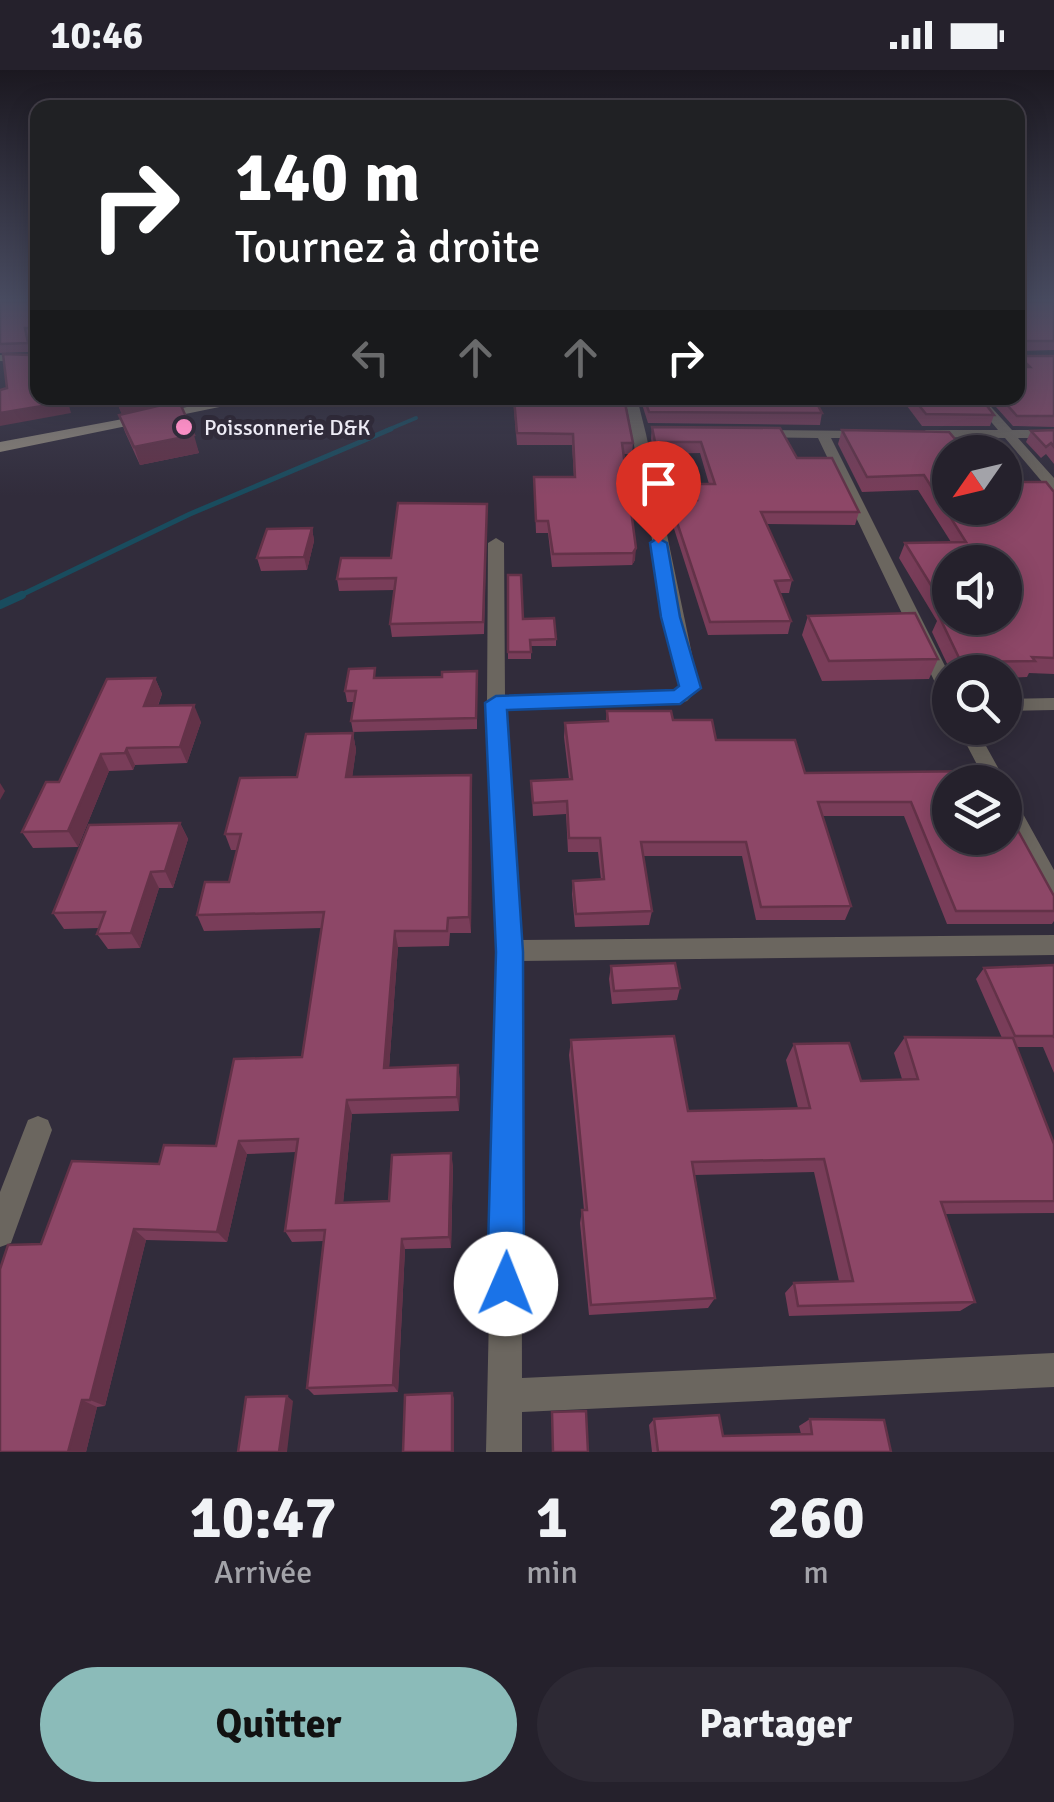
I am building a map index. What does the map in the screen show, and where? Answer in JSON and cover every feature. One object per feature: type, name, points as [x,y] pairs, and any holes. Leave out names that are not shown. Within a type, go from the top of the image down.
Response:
[{"type":"street","points":[[0,447],[219,405]]},
{"type":"street","points":[[496,703],[680,697],[690,688],[671,617],[649,431],[635,405]]},
{"type":"street","points":[[983,405],[1054,487]]},
{"type":"street","points":[[750,434],[878,434]]},
{"type":"street","points":[[914,434],[1054,434]]},
{"type":"street","points":[[823,435],[932,658]]},
{"type":"street","points":[[496,542],[496,703],[510,952],[504,1452]]},
{"type":"street","points":[[1022,705],[1054,704]]},
{"type":"street","points":[[1022,832],[1054,892]]},
{"type":"street","points":[[510,952],[1054,945]]},
{"type":"street","points":[[0,1232],[38,1130]]},
{"type":"street","points":[[504,1396],[1054,1370]]},
{"type":"building","points":[[4,366],[30,366],[30,405],[48,405],[0,413],[0,390],[7,388]]},
{"type":"building","points":[[1054,366],[1054,416],[1017,416],[1007,405],[1025,405],[1025,367]]},
{"type":"building","points":[[162,405],[181,405],[194,435],[134,447],[119,415]]},
{"type":"building","points":[[515,405],[625,405],[633,443],[622,443],[636,548],[633,553],[553,554],[548,521],[536,521],[534,477],[575,477],[573,434],[517,433]]},
{"type":"building","points":[[646,405],[818,405],[822,413],[649,412]]},
{"type":"building","points":[[919,405],[986,405],[994,415],[926,414]]},
{"type":"building","points":[[652,427],[780,428],[797,458],[832,458],[859,512],[761,512],[792,580],[775,581],[791,621],[710,622],[670,501],[697,500],[693,484],[715,484],[701,442],[655,442]]},
{"type":"building","points":[[842,430],[949,432],[952,435],[932,435],[932,488],[924,475],[867,477]]},
{"type":"building","points":[[1054,430],[1054,447],[1051,443],[1046,447],[1031,431]]},
{"type":"building","points":[[1022,482],[1046,482],[1054,492],[1054,658],[1032,657],[1035,661],[1022,661],[1022,655],[958,655],[948,635],[1022,635],[1022,545],[932,545],[932,587],[905,543],[966,542],[955,525],[1022,525]]},
{"type":"building","points":[[398,503],[487,504],[483,622],[390,624],[396,578],[337,579],[341,558],[391,558]]},
{"type":"building","points":[[312,528],[304,557],[257,558],[267,529]]},
{"type":"building","points":[[508,575],[521,575],[523,619],[554,618],[556,639],[530,640],[531,652],[508,652]]},
{"type":"building","points":[[915,613],[936,655],[932,659],[829,661],[808,616]]},
{"type":"building","points":[[375,668],[374,678],[442,677],[442,672],[477,671],[476,718],[351,721],[356,691],[345,691],[349,669]]},
{"type":"building","points":[[155,678],[144,706],[194,705],[180,747],[127,748],[125,753],[101,754],[68,831],[22,832],[46,782],[59,782],[107,679]]},
{"type":"building","points":[[607,711],[671,711],[673,720],[712,720],[716,740],[795,740],[805,773],[932,772],[932,853],[911,802],[818,802],[851,906],[761,907],[746,842],[641,842],[652,911],[576,914],[573,881],[604,879],[600,838],[569,838],[567,801],[533,803],[531,781],[572,779],[565,723],[608,721]]},
{"type":"building","points":[[353,733],[346,777],[471,775],[469,917],[448,918],[447,931],[395,931],[384,1068],[458,1065],[457,1097],[347,1100],[336,1203],[389,1201],[392,1155],[451,1153],[449,1237],[402,1239],[393,1385],[307,1388],[325,1230],[285,1231],[298,1139],[239,1141],[217,1232],[134,1229],[90,1400],[82,1400],[68,1452],[0,1452],[0,1269],[8,1245],[41,1244],[72,1161],[159,1164],[164,1145],[216,1146],[234,1059],[302,1057],[324,912],[197,915],[205,882],[229,882],[241,834],[225,834],[240,778],[297,777],[306,734]]},
{"type":"building","points":[[180,823],[165,871],[151,872],[131,933],[97,934],[105,912],[53,913],[89,825]]},
{"type":"building","points":[[1022,838],[1054,896],[1054,911],[956,911],[933,855],[1022,855]]},
{"type":"building","points":[[675,963],[680,988],[614,991],[611,966]]},
{"type":"building","points":[[1054,965],[1054,1037],[1015,1036],[984,968]]},
{"type":"building","points":[[674,1036],[688,1111],[810,1108],[794,1044],[849,1043],[861,1081],[918,1079],[905,1037],[1013,1038],[1054,1144],[1054,1201],[941,1202],[975,1302],[798,1306],[794,1283],[853,1281],[824,1159],[692,1162],[715,1298],[591,1305],[582,1210],[587,1210],[571,1040]]},
{"type":"building","points":[[452,1393],[452,1452],[403,1452],[405,1395]]},
{"type":"building","points":[[287,1396],[279,1452],[238,1452],[246,1397]]},
{"type":"building","points":[[586,1411],[588,1452],[553,1452],[552,1412]]},
{"type":"building","points":[[719,1415],[723,1436],[812,1434],[810,1419],[884,1420],[891,1452],[658,1452],[654,1419]]},
{"type":"waterway","points":[[385,431],[416,418]]},
{"type":"waterway","points":[[17,597],[190,514],[391,429]]},
{"type":"waterway","points":[[0,605],[22,595]]},
{"type":"place","name":"Poissonnerie D&K","points":[[184,427]]},
{"type":"route","points":[[506,1284],[510,952],[496,703],[680,697],[690,688],[671,617],[658,543]]}]
